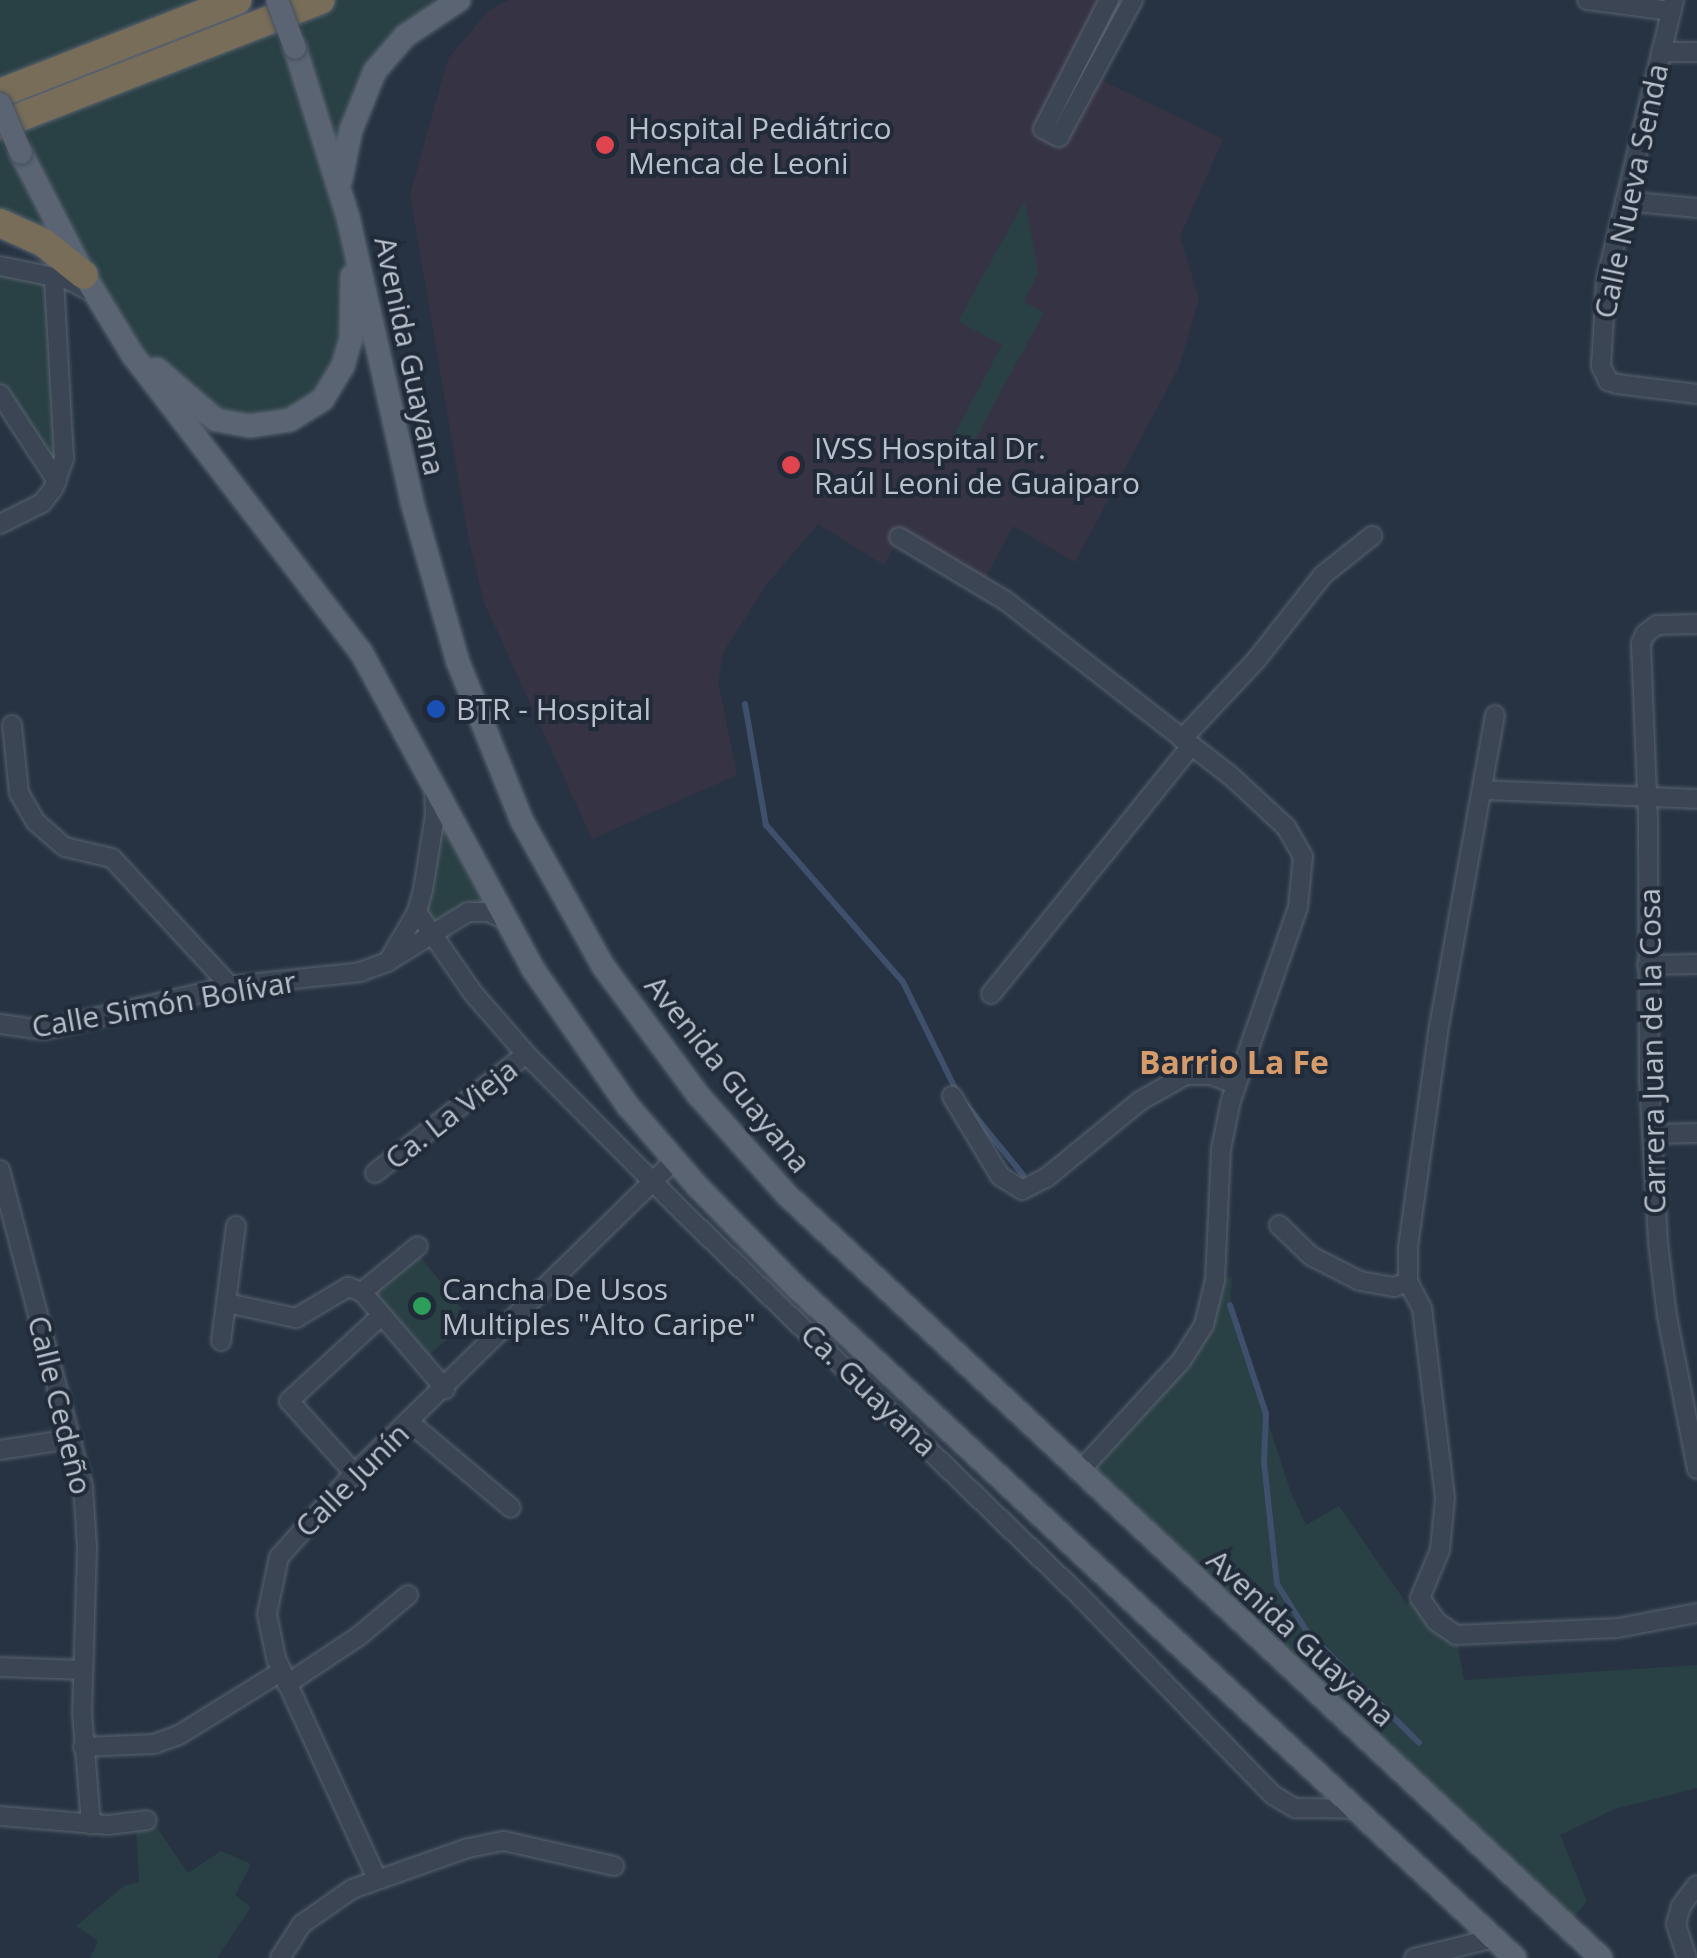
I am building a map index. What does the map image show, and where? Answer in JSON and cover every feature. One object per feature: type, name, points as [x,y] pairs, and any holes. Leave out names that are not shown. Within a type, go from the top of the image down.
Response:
[{"type":"highway","points":[[0,93],[237,0]]},
{"type":"highway","points":[[0,126],[320,0]]},
{"type":"highway","points":[[0,224],[44,242],[89,284]]},
{"type":"main road","name":"Avenida Guayana","points":[[276,0],[340,187],[412,502],[458,662],[504,782],[579,928],[651,1034],[733,1137],[826,1234],[1601,1958]]},
{"type":"main road","points":[[340,187],[350,130],[375,71],[405,36],[460,0]]},
{"type":"main road","points":[[0,104],[21,154],[89,284],[151,382],[339,619],[388,696],[506,920],[585,1047],[674,1161],[794,1286],[1515,1958]]},
{"type":"main road","points":[[89,284],[166,378],[216,420],[250,426],[290,420],[323,399],[333,385],[351,338],[348,217]]},
{"type":"street","points":[[1109,0],[1043,130],[1059,137],[1133,0]]},
{"type":"street","points":[[1587,0],[1672,6]]},
{"type":"street","name":"Calle Nueva Senda","points":[[1672,6],[1602,310],[1601,366],[1608,381],[1697,394]]},
{"type":"street","points":[[1661,52],[1697,52]]},
{"type":"street","points":[[1625,202],[1697,208]]},
{"type":"street","points":[[0,266],[89,284]]},
{"type":"street","points":[[0,524],[42,502],[57,481],[65,425],[54,277]]},
{"type":"street","points":[[0,394],[57,481]]},
{"type":"street","points":[[991,994],[1324,575],[1372,536]]},
{"type":"street","points":[[899,538],[1006,600],[1274,814],[1297,840],[1303,856],[1298,907],[1235,1084],[1221,1149],[1215,1280],[1204,1326],[1181,1361],[1079,1472]]},
{"type":"street","name":"Carrera Juan de la Cosa","points":[[1697,624],[1656,625],[1641,644],[1652,1134],[1660,1277],[1697,1469]]},
{"type":"street","points":[[1496,715],[1438,1033],[1408,1247],[1408,1282],[1422,1308],[1445,1498],[1440,1550],[1420,1598],[1425,1609],[1456,1636],[1618,1628],[1697,1613]]},
{"type":"street","points":[[12,725],[19,793],[36,822],[65,847],[112,858],[230,986]]},
{"type":"street","points":[[387,962],[416,912],[428,874],[434,784]]},
{"type":"street","points":[[1483,790],[1647,800],[1697,799]]},
{"type":"street","name":"Ca. Guayana","points":[[416,912],[526,1054],[652,1182],[1079,1595],[1273,1794],[1295,1808],[1356,1809]]},
{"type":"street","name":"Calle Simón Bolívar","points":[[0,1024],[43,1030],[230,986],[332,976],[387,962],[468,912],[489,912],[506,920]]},
{"type":"street","points":[[1647,965],[1697,964]]},
{"type":"street","name":"Ca. La Vieja","points":[[375,1173],[526,1054]]},
{"type":"street","points":[[952,1096],[1000,1176],[1022,1190],[1046,1178],[1140,1102],[1186,1075],[1211,1075],[1235,1084]]},
{"type":"street","points":[[1652,1134],[1697,1132]]},
{"type":"street","name":"Calle Junín","points":[[377,1879],[284,1677],[268,1632],[274,1570],[288,1544],[355,1474],[674,1161]]},
{"type":"street","name":"Calle Cedeño","points":[[0,1170],[82,1486],[87,1548],[83,1747],[91,1824]]},
{"type":"street","points":[[1279,1225],[1311,1256],[1344,1274],[1380,1287],[1408,1282]]},
{"type":"street","points":[[222,1341],[236,1226]]},
{"type":"street","points":[[362,1292],[418,1246]]},
{"type":"street","points":[[226,1303],[296,1318],[348,1286],[362,1292],[444,1388]]},
{"type":"street","points":[[355,1474],[289,1401],[381,1316]]},
{"type":"street","points":[[409,1422],[510,1508]]},
{"type":"street","points":[[0,1450],[72,1439]]},
{"type":"street","points":[[83,1747],[154,1744],[179,1736],[359,1636],[408,1594]]},
{"type":"street","points":[[0,1667],[82,1670]]},
{"type":"street","points":[[0,1816],[91,1824],[146,1820]]},
{"type":"street","points":[[280,1958],[302,1924],[352,1889],[468,1848],[504,1841],[614,1866]]},
{"type":"street","points":[[1687,1958],[1676,1924],[1682,1906],[1697,1885]]},
{"type":"street","points":[[1414,1958],[1462,1953],[1494,1938]]},
{"type":"shaded area","name":"IVSS Hospital Dr. Raúl Leoni de Guaiparo","points":[[509,0],[1133,0],[1093,76],[1223,139],[1180,236],[1199,299],[1179,367],[1075,562],[1013,526],[982,584],[899,538],[884,565],[818,524],[766,585],[724,651],[718,680],[737,775],[592,839],[484,602],[469,541],[410,194],[448,59],[489,10]]},
{"type":"green space","points":[[0,0],[237,0],[0,93]]},
{"type":"green space","points":[[320,0],[459,0],[405,36],[345,157],[353,313],[323,399],[233,425],[154,367],[94,293],[0,223],[0,125]]},
{"type":"green space","points":[[1025,200],[1038,273],[1024,302],[1044,312],[964,460],[946,450],[1002,345],[958,321]]},
{"type":"green space","points":[[0,266],[54,277],[60,476],[0,394]]},
{"type":"green space","points":[[434,783],[489,912],[411,948],[411,914]]},
{"type":"green space","name":"Cancha De Usos Multiples \"Alto Caripe\"","points":[[418,1254],[471,1320],[426,1357],[373,1291]]},
{"type":"green space","points":[[1232,1277],[1230,1305],[1291,1493],[1306,1525],[1339,1506],[1407,1604],[1420,1598],[1456,1635],[1464,1680],[1697,1665],[1697,1788],[1615,1809],[1560,1835],[1587,1901],[1567,1927],[1079,1472],[1196,1343],[1215,1280]]},
{"type":"green space","points":[[136,1825],[155,1825],[188,1873],[221,1851],[251,1864],[235,1895],[251,1907],[217,1958],[90,1958],[98,1941],[76,1926],[124,1886],[139,1882]]},
{"type":"waterway","points":[[745,704],[766,825],[903,982],[957,1092]]},
{"type":"waterway","points":[[967,1106],[1023,1175]]},
{"type":"waterway","points":[[1230,1305],[1266,1414],[1264,1462],[1277,1584],[1308,1633],[1419,1743]]},
{"type":"place","name":"Hospital Pediátrico Menca de Leoni","points":[[605,145]]},
{"type":"place","name":"IVSS Hospital Dr. Raúl Leoni de Guaiparo","points":[[791,465]]},
{"type":"place","name":"BTR - Hospital","points":[[436,709]]},
{"type":"place","name":"Cancha De Usos Multiples \"Alto Caripe\"","points":[[422,1306]]},
{"type":"district","name":"Barrio La Fe","points":[[1234,1062]]}]
